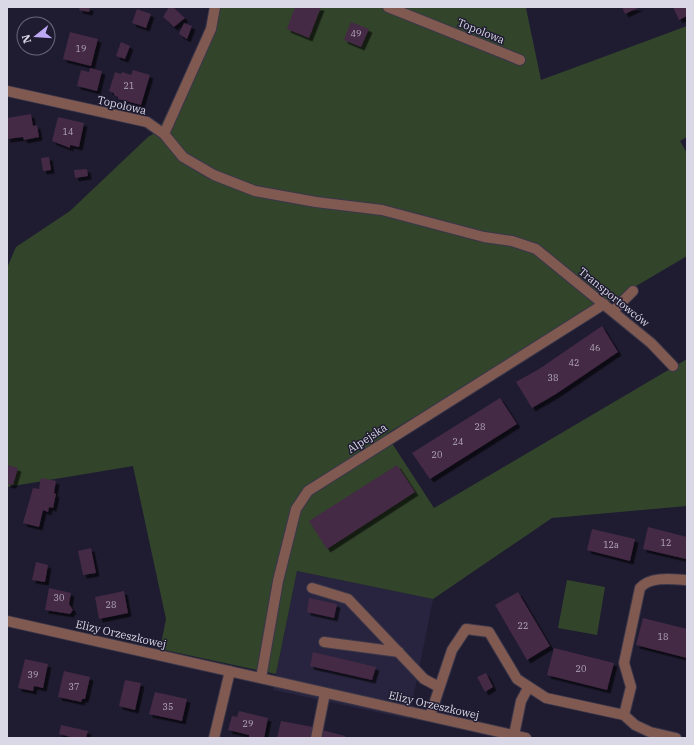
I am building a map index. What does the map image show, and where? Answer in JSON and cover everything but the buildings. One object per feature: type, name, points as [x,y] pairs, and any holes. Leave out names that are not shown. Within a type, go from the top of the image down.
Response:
[{"type":"street","points":[[164,134],[211,29],[215,7]]},
{"type":"street","name":"Topolowa","points":[[388,7],[520,60]]},
{"type":"street","name":"Topolowa","points":[[7,91],[147,122],[164,134],[183,157],[214,175],[255,191],[316,202],[382,210],[484,237],[512,241],[536,249]]},
{"type":"street","name":"Transportowców","points":[[536,249],[651,343],[673,366]]},
{"type":"street","points":[[613,311],[633,291]]},
{"type":"street","name":"Alpejska","points":[[261,678],[278,582],[296,509],[308,491],[604,304]]},
{"type":"street","points":[[624,715],[631,687],[624,663],[640,588],[643,584],[660,579],[687,580]]},
{"type":"street","points":[[312,588],[348,599],[424,679],[439,687]]},
{"type":"street","name":"Elizy Orzeszkowej","points":[[7,621],[430,716],[496,735],[514,735],[526,738]]},
{"type":"street","points":[[430,716],[452,650],[466,629],[489,632],[516,679],[546,698],[624,715],[635,726],[650,732],[676,738]]},
{"type":"street","points":[[324,642],[399,652]]},
{"type":"street","points":[[214,738],[230,671]]},
{"type":"street","points":[[514,735],[521,700],[528,688]]},
{"type":"street","points":[[316,738],[325,693]]},
{"type":"shaded area","points":[[297,571],[433,599],[409,719],[273,690]]},
{"type":"green space","points":[[219,7],[528,7],[526,8],[541,80],[687,26],[687,137],[680,141],[687,153],[687,256],[386,434],[434,508],[687,359],[687,506],[552,518],[433,599],[297,571],[276,674],[160,649],[166,619],[133,466],[7,487],[7,268],[16,247],[70,211],[148,137],[158,131]]},
{"type":"green space","points":[[567,580],[605,587],[597,635],[558,628]]}]
